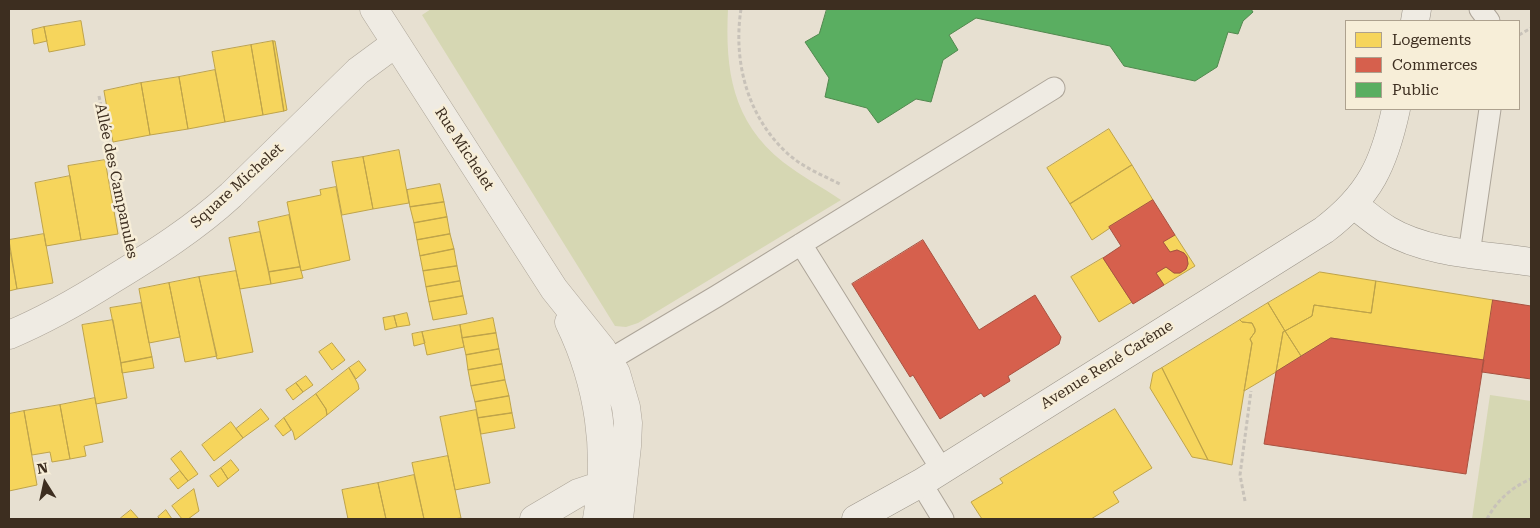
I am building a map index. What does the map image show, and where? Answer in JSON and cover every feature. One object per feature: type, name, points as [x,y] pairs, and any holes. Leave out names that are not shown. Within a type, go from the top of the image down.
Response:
[{"type":"street","name":"Rue Michelet","points":[[374,9],[554,289],[599,367],[616,373],[626,408],[627,438],[597,519]]},
{"type":"street","name":"Square Michelet","points":[[9,334],[60,310],[178,238],[216,209],[358,71],[396,42]]},
{"type":"street","name":"Avenue René Carême","points":[[856,519],[931,477],[1324,230],[1354,205],[1375,175],[1383,158],[1396,110]]},
{"type":"street","points":[[1354,205],[1388,230],[1407,239],[1470,254],[1531,262]]},
{"type":"street","name":"Rue Michelet","points":[[612,481],[618,519]]},
{"type":"street","points":[[534,519],[578,493],[612,481]]},
{"type":"lane","points":[[1480,9],[1488,20]]},
{"type":"lane","points":[[599,367],[1054,88]]},
{"type":"lane","points":[[1470,254],[1490,110]]},
{"type":"lane","points":[[801,244],[882,374],[931,477],[944,519]]},
{"type":"path","points":[[741,9],[738,27],[740,68],[753,107],[776,141],[788,153],[802,164],[831,179]]},
{"type":"path","points":[[1520,34],[1531,28]]},
{"type":"path","name":"Allée des Campanules","points":[[99,96],[134,266]]},
{"type":"path","points":[[1245,501],[1240,475],[1251,391]]},
{"type":"path","points":[[1487,519],[1500,500],[1511,489],[1531,479]]},
{"type":"green space","points":[[431,9],[728,9],[728,53],[735,93],[742,112],[752,129],[783,162],[841,200],[638,323],[626,327],[615,326],[422,15]]},
{"type":"green space","points":[[1490,395],[1531,401],[1531,519],[1472,519]]},
{"type":"building: Logements","points":[[81,21],[85,45],[49,52],[44,27]]},
{"type":"building: Logements","points":[[44,27],[47,41],[34,44],[32,30]]},
{"type":"building: Logements","points":[[273,41],[275,41],[287,110],[284,111]]},
{"type":"building: Logements","points":[[273,41],[284,111],[263,115],[251,45]]},
{"type":"building: Logements","points":[[251,45],[263,115],[225,122],[212,52]]},
{"type":"building: Logements","points":[[215,70],[225,122],[188,129],[179,77]]},
{"type":"building: Logements","points":[[179,77],[188,129],[150,135],[141,83]]},
{"type":"building: Logements","points":[[141,83],[150,135],[113,142],[104,91]]},
{"type":"building: Logements","points":[[1109,129],[1132,165],[1070,204],[1047,168]]},
{"type":"building: Logements","points":[[399,150],[409,203],[373,209],[363,157]]},
{"type":"building: Logements","points":[[363,157],[373,209],[342,215],[332,162]]},
{"type":"building: Logements","points":[[105,160],[118,234],[81,240],[68,166]]},
{"type":"building: Logements","points":[[1132,165],[1153,200],[1109,227],[1092,240],[1070,204]]},
{"type":"building: Logements","points":[[70,176],[81,240],[46,246],[35,183]]},
{"type":"building: Logements","points":[[440,184],[444,202],[410,207],[407,190]]},
{"type":"building: Logements","points":[[336,187],[350,260],[301,271],[287,202],[321,195],[320,190]]},
{"type":"building: Logements","points":[[444,202],[447,217],[414,223],[410,207]]},
{"type":"building: Logements","points":[[289,215],[300,267],[269,272],[258,222]]},
{"type":"building: Logements","points":[[447,217],[450,234],[417,240],[414,223]]},
{"type":"building: Logements","points":[[260,232],[271,284],[240,289],[229,238]]},
{"type":"building: Logements","points":[[44,234],[53,283],[17,289],[9,240]]},
{"type":"building: Logements","points":[[450,234],[454,249],[420,256],[417,240]]},
{"type":"building: Logements","points":[[1175,235],[1195,266],[1164,285],[1156,273],[1166,267],[1174,273],[1180,273],[1186,269],[1188,264],[1184,253],[1177,250],[1170,252],[1163,242]]},
{"type":"building: Logements","points":[[9,245],[17,289],[9,291]]},
{"type":"building: Logements","points":[[454,249],[457,266],[423,271],[420,256]]},
{"type":"building: Logements","points":[[1103,258],[1132,302],[1099,322],[1071,277]]},
{"type":"building: Logements","points":[[457,266],[460,281],[426,287],[423,271]]},
{"type":"building: Logements","points":[[300,267],[303,278],[271,284],[269,272]]},
{"type":"building: Logements","points":[[236,271],[253,352],[217,359],[199,277]]},
{"type":"building: Logements","points":[[1320,272],[1376,281],[1371,313],[1314,305],[1312,316],[1285,331],[1268,303]]},
{"type":"building: Logements","points":[[199,277],[217,356],[185,362],[169,283]]},
{"type":"building: Logements","points":[[460,281],[463,296],[429,302],[426,287]]},
{"type":"building: Logements","points":[[1376,281],[1493,300],[1484,360],[1331,338],[1301,356],[1285,331],[1312,316],[1314,305],[1371,313]]},
{"type":"building: Logements","points":[[169,283],[180,337],[149,343],[139,289]]},
{"type":"building: Logements","points":[[463,296],[467,314],[433,320],[429,302]]},
{"type":"building: Logements","points":[[141,303],[152,357],[121,363],[110,308]]},
{"type":"building: Logements","points":[[1268,303],[1285,331],[1283,332],[1276,372],[1244,391],[1252,343],[1250,339],[1255,329],[1252,323],[1240,320]]},
{"type":"building: Logements","points":[[407,313],[410,325],[397,327],[394,316]]},
{"type":"building: Logements","points":[[394,316],[397,327],[385,330],[383,318]]},
{"type":"building: Logements","points":[[493,318],[496,333],[462,338],[460,325]]},
{"type":"building: Logements","points":[[113,320],[127,398],[96,404],[82,325]]},
{"type":"building: Logements","points":[[1240,320],[1252,323],[1255,332],[1250,339],[1252,343],[1232,465],[1208,460],[1162,368]]},
{"type":"building: Logements","points":[[460,325],[464,347],[427,355],[422,332]]},
{"type":"building: Logements","points":[[1285,331],[1301,356],[1276,372],[1283,332]]},
{"type":"building: Logements","points":[[422,332],[425,343],[414,346],[412,334]]},
{"type":"building: Logements","points":[[496,333],[499,349],[466,355],[462,338]]},
{"type":"building: Logements","points":[[332,343],[345,360],[332,370],[319,352]]},
{"type":"building: Logements","points":[[499,349],[502,364],[468,370],[466,355]]},
{"type":"building: Logements","points":[[152,357],[154,368],[122,373],[121,363]]},
{"type":"building: Logements","points":[[359,361],[366,370],[356,379],[349,368]]},
{"type":"building: Logements","points":[[502,364],[505,380],[471,386],[468,370]]},
{"type":"building: Logements","points":[[349,368],[359,389],[327,415],[326,409],[316,394]]},
{"type":"building: Logements","points":[[1162,368],[1208,460],[1192,457],[1150,388],[1153,373]]},
{"type":"building: Logements","points":[[306,376],[313,385],[303,392],[296,383]]},
{"type":"building: Logements","points":[[505,380],[509,396],[475,402],[471,386]]},
{"type":"building: Logements","points":[[296,383],[303,392],[293,400],[286,390]]},
{"type":"building: Logements","points":[[316,394],[326,409],[327,415],[295,440],[293,432],[284,418]]},
{"type":"building: Logements","points":[[509,396],[512,413],[478,418],[475,402]]},
{"type":"building: Logements","points":[[95,398],[103,442],[84,446],[86,456],[70,459],[60,405]]},
{"type":"building: Logements","points":[[60,405],[70,459],[52,462],[50,452],[32,455],[24,411]]},
{"type":"building: Logements","points":[[261,409],[269,419],[243,438],[236,429]]},
{"type":"building: Logements","points":[[1115,409],[1152,468],[1113,492],[1119,502],[1091,519],[982,519],[971,502],[1003,483],[1000,479]]},
{"type":"building: Logements","points":[[476,410],[490,483],[455,490],[440,417]]},
{"type":"building: Logements","points":[[24,411],[37,485],[9,491],[9,414]]},
{"type":"building: Logements","points":[[512,413],[515,428],[481,434],[478,418]]},
{"type":"building: Logements","points":[[284,418],[291,430],[283,436],[275,426]]},
{"type":"building: Logements","points":[[231,422],[243,438],[214,461],[202,445]]},
{"type":"building: Logements","points":[[181,451],[198,474],[188,481],[171,459]]},
{"type":"building: Logements","points":[[448,456],[461,518],[424,519],[412,463]]},
{"type":"building: Logements","points":[[231,460],[239,470],[228,479],[221,468]]},
{"type":"building: Logements","points":[[221,468],[228,479],[218,487],[210,476]]},
{"type":"building: Logements","points":[[180,471],[188,481],[178,489],[170,479]]},
{"type":"building: Logements","points":[[414,475],[424,519],[386,519],[378,483]]},
{"type":"building: Logements","points":[[378,483],[386,519],[348,519],[342,490]]},
{"type":"building: Logements","points":[[194,489],[199,511],[188,519],[182,519],[172,506]]},
{"type":"building: Logements","points":[[131,510],[139,519],[121,518]]},
{"type":"building: Logements","points":[[166,510],[172,519],[160,519],[158,517]]},
{"type":"building: Commerces","points":[[1153,200],[1175,235],[1163,242],[1170,252],[1177,250],[1184,253],[1188,264],[1186,269],[1180,273],[1174,273],[1166,267],[1156,273],[1164,285],[1133,304],[1103,258],[1121,246],[1109,227]]},
{"type":"building: Commerces","points":[[923,240],[979,330],[1035,295],[1061,337],[1059,344],[1008,376],[1010,381],[984,397],[981,393],[940,419],[913,375],[910,377],[852,284]]},
{"type":"building: Commerces","points":[[1493,300],[1531,306],[1531,379],[1482,372]]},
{"type":"building: Commerces","points":[[1331,338],[1484,360],[1466,474],[1264,444],[1276,372]]},
{"type":"building: Public","points":[[827,9],[1251,9],[1253,12],[1243,21],[1238,34],[1228,32],[1217,67],[1195,81],[1124,66],[1110,46],[976,18],[949,35],[958,50],[943,60],[931,102],[916,99],[878,123],[867,108],[825,97],[829,78],[805,42],[819,34]]}]
